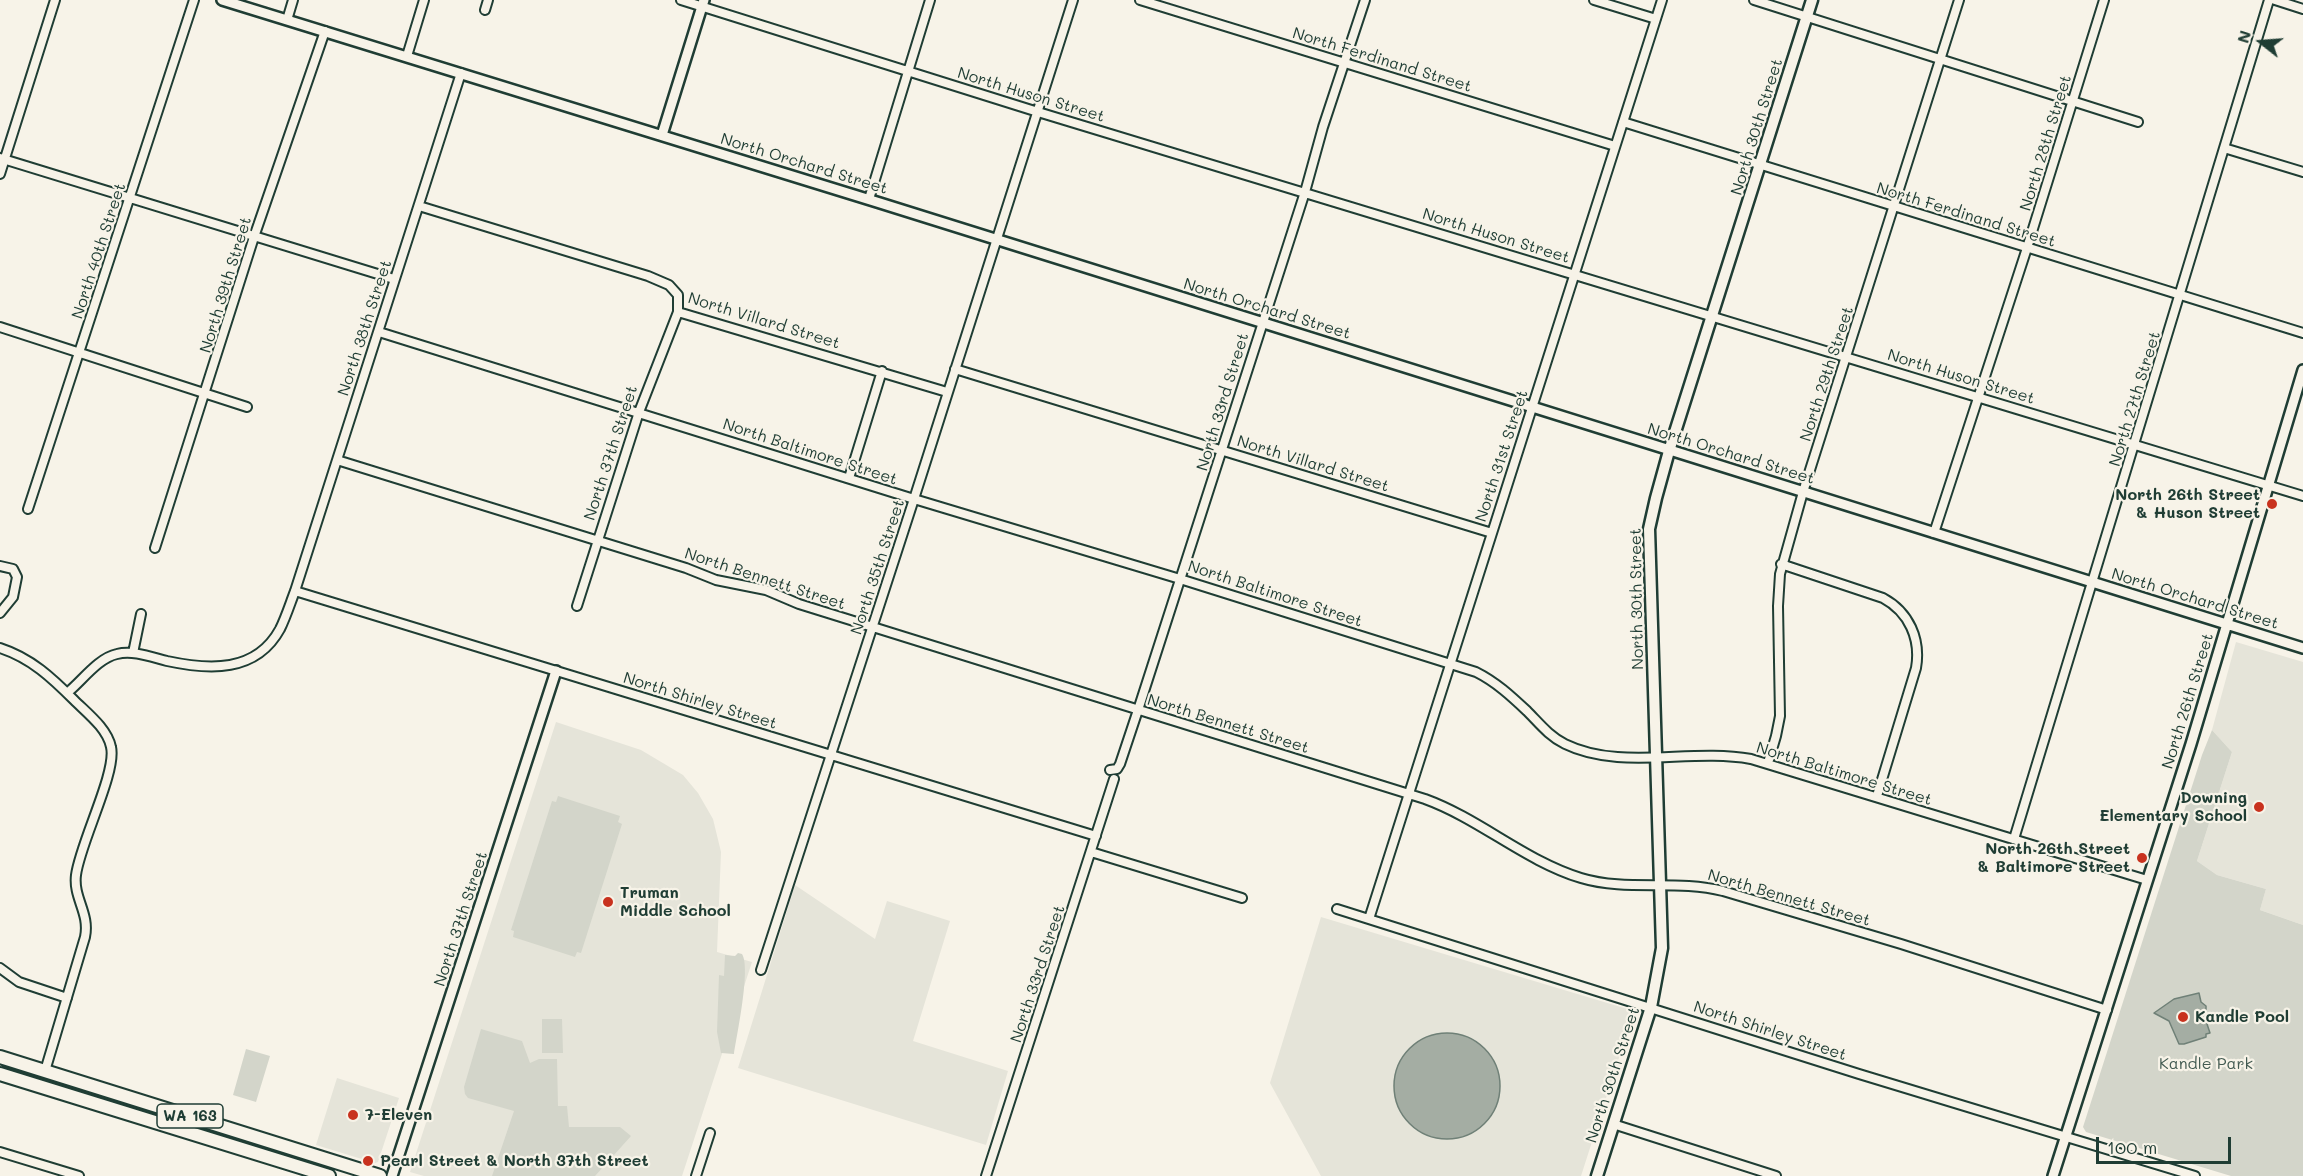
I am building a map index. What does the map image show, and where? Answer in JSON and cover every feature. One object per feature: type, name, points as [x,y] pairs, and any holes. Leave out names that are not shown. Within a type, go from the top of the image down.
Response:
[{"type":"main road","name":"North 30th Street","points":[[1597,1176],[1651,1007],[1661,959],[1661,885],[1649,530],[1669,451],[1812,0]]},
{"type":"main road","name":"WA 163","points":[[0,1057],[380,1176]]},
{"type":"main road","name":"WA 163","points":[[0,1074],[329,1176]]},
{"type":"street","points":[[0,174],[2,159],[56,0]]},
{"type":"street","name":"North 40th Street","points":[[28,509],[81,353],[194,0]]},
{"type":"street","name":"North Orchard Street","points":[[222,0],[869,199],[997,241],[2303,648]]},
{"type":"street","points":[[286,20],[293,0]]},
{"type":"street","points":[[407,56],[424,0]]},
{"type":"street","points":[[485,10],[488,0]]},
{"type":"street","name":"North Huson Street","points":[[681,0],[703,3],[1038,112],[2303,496]]},
{"type":"street","points":[[869,199],[930,0]]},
{"type":"street","name":"North 35th Street","points":[[761,970],[1073,0]]},
{"type":"street","name":"North Ferdinand Street","points":[[1140,0],[1615,146]]},
{"type":"street","name":"North 33rd Street","points":[[1110,770],[1117,769],[1120,764],[1138,710],[1365,0]]},
{"type":"street","points":[[1594,0],[1656,19]]},
{"type":"street","name":"North 31st Street","points":[[1368,919],[1662,0]]},
{"type":"street","points":[[1754,0],[2138,122]]},
{"type":"street","name":"North 29th Street","points":[[1768,763],[1780,716],[1778,606],[1781,564],[1959,0]]},
{"type":"street","name":"North 28th Street","points":[[1934,533],[2027,248],[2104,0]]},
{"type":"street","name":"North 27th Street","points":[[2014,839],[2269,0]]},
{"type":"street","points":[[2274,0],[2303,9]]},
{"type":"street","points":[[662,135],[703,3]]},
{"type":"street","name":"North 39th Street","points":[[155,548],[254,237],[325,31]]},
{"type":"street","name":"North 38th Street","points":[[133,653],[197,667],[224,667],[255,658],[274,639],[286,617],[295,591],[461,73]]},
{"type":"street","name":"North Ferdinand Street","points":[[1623,122],[2303,333]]},
{"type":"street","points":[[2224,148],[2303,172]]},
{"type":"street","points":[[2,159],[394,279]]},
{"type":"street","name":"North Villard Street","points":[[419,206],[662,281],[672,287],[678,295],[678,312],[947,392]]},
{"type":"street","name":"North 37th Street","points":[[577,606],[639,412],[678,312]]},
{"type":"street","points":[[0,327],[246,407]]},
{"type":"street","name":"North Baltimore Street","points":[[379,332],[1476,672],[1509,694],[1552,737],[1575,749],[1606,757],[1723,755],[1768,763],[2147,880]]},
{"type":"street","name":"North Villard Street","points":[[955,369],[1492,533]]},
{"type":"street","name":"North 26th Street","points":[[2052,1176],[2107,1010],[2303,370]]},
{"type":"street","points":[[849,478],[882,371]]},
{"type":"street","name":"North Bennett Street","points":[[337,460],[686,568],[717,580],[766,590],[799,604],[1409,794],[1449,809],[1564,873],[1600,883],[1692,885],[1723,891],[1901,944],[2107,1010]]},
{"type":"street","points":[[1781,564],[1883,598],[1894,604],[1911,626],[1917,650],[1916,668],[1877,796]]},
{"type":"street","points":[[0,566],[13,569],[17,577],[16,589],[11,601],[0,612]]},
{"type":"street","name":"North Shirley Street","points":[[295,591],[1096,836]]},
{"type":"street","points":[[67,693],[105,659],[117,654],[133,653],[141,614]]},
{"type":"street","points":[[0,648],[38,666],[67,693],[102,729],[112,754],[76,873],[77,892],[87,924],[45,1071]]},
{"type":"street","name":"North 37th Street","points":[[393,1176],[556,671]]},
{"type":"street","name":"North 33rd Street","points":[[986,1176],[1114,779]]},
{"type":"street","points":[[1091,852],[1242,898]]},
{"type":"street","name":"North Shirley Street","points":[[1337,909],[1859,1074],[2195,1176]]},
{"type":"street","points":[[0,968],[19,982],[67,998]]},
{"type":"street","points":[[1613,1124],[1776,1176]]},
{"type":"street","points":[[696,1176],[710,1133]]},
{"type":"street","points":[[0,1152],[52,1172],[79,1176]]},
{"type":"shaded area","name":"Downing Elementary School","points":[[2236,642],[2303,662],[2303,925],[2260,910],[2266,889],[2217,875],[2197,861],[2232,752],[2212,730]]},
{"type":"shaded area","name":"Truman Middle School","points":[[556,722],[641,750],[683,775],[698,793],[713,819],[721,852],[717,952],[752,962],[682,1176],[424,1176],[410,1172]]},
{"type":"shaded area","points":[[795,885],[875,939],[887,901],[950,921],[913,1041],[1008,1071],[986,1145],[738,1068]]},
{"type":"shaded area","points":[[1321,917],[1634,1011],[1581,1176],[1321,1176],[1270,1083]]},
{"type":"shaded area","name":"Kandle Pool","points":[[2199,993],[2201,1002],[2206,1006],[2206,1021],[2210,1033],[2206,1034],[2206,1037],[2179,1044],[2169,1021],[2154,1013],[2174,999]]},
{"type":"shaded area","points":[[1447,1033],[1467,1037],[1485,1048],[1496,1066],[1500,1086],[1496,1106],[1485,1124],[1467,1135],[1447,1139],[1427,1135],[1409,1124],[1398,1106],[1394,1086],[1398,1066],[1409,1048],[1427,1037]]},
{"type":"shaded area","points":[[337,1078],[399,1098],[378,1162],[316,1145]]},
{"type":"green space","name":"Kandle Park","points":[[2212,730],[2232,752],[2197,861],[2217,875],[2266,889],[2260,910],[2303,925],[2303,1176],[2231,1176],[2086,1132],[2083,1127]]},
{"type":"green space","points":[[558,796],[620,816],[618,822],[622,824],[581,953],[577,952],[575,957],[513,937],[514,931],[511,930],[552,801],[556,802]]},
{"type":"green space","points":[[738,953],[742,954],[745,973],[738,1032],[734,1054],[721,1053],[717,1032],[719,975],[724,976],[725,955],[735,956]]},
{"type":"green space","points":[[542,1019],[562,1019],[563,1053],[542,1053]]},
{"type":"green space","points":[[481,1029],[522,1041],[530,1063],[539,1059],[557,1059],[558,1106],[567,1106],[569,1127],[620,1127],[631,1136],[595,1176],[492,1176],[514,1111],[468,1098],[465,1094],[464,1087]]},
{"type":"green space","points":[[246,1049],[270,1056],[256,1102],[233,1095]]},
{"type":"place","name":"North 26th Street & Huson Street","points":[[2272,504]]},
{"type":"place","name":"Downing Elementary School","points":[[2259,807]]},
{"type":"place","name":"North 26th Street & Baltimore Street","points":[[2142,858]]},
{"type":"place","name":"Truman Middle School","points":[[608,902]]},
{"type":"place","name":"Kandle Pool","points":[[2183,1017]]},
{"type":"place","name":"7-Eleven","points":[[353,1115]]},
{"type":"place","name":"Pearl Street & North 37th Street","points":[[368,1161]]}]
